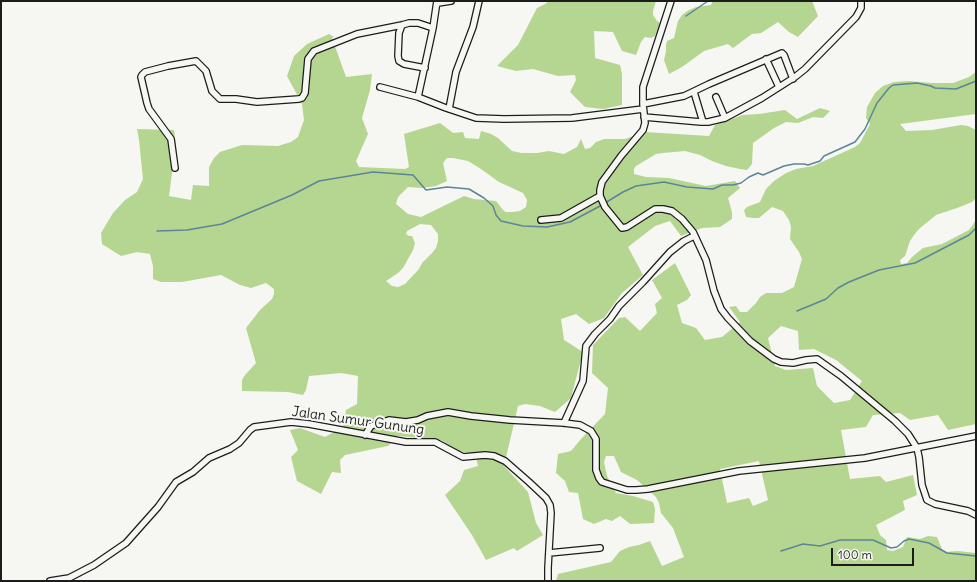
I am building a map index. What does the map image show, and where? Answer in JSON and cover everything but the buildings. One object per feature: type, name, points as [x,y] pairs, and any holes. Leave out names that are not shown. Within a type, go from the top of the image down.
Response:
[{"type":"street","points":[[418,97],[438,2],[451,1]]},
{"type":"street","points":[[449,109],[456,72],[473,27],[479,1]]},
{"type":"street","points":[[671,1],[643,87],[645,124],[643,130],[602,182],[600,196],[604,205],[622,228],[625,228],[655,209],[672,211],[682,219],[694,236],[708,266],[718,303],[728,318],[750,341],[780,362],[793,363],[817,359],[841,376],[895,421],[908,434],[917,448],[922,485],[927,500],[935,504],[968,511],[976,515]]},
{"type":"street","points":[[644,117],[703,122],[725,118],[793,79],[805,69],[856,17],[861,8],[861,1]]},
{"type":"street","points":[[176,168],[171,139],[147,103],[141,77],[143,73],[168,66],[196,61],[206,72],[212,91],[220,98],[257,102],[299,100],[305,93],[308,59],[314,51],[357,34],[412,22],[433,28]]},
{"type":"street","points":[[402,25],[399,33],[399,61],[404,64],[425,68]]},
{"type":"street","points":[[380,86],[418,97],[476,118],[572,118],[643,107],[678,98],[782,53],[793,79]]},
{"type":"street","points":[[766,59],[779,87]]},
{"type":"street","points":[[694,92],[703,122]]},
{"type":"street","points":[[716,97],[725,118]]},
{"type":"street","points":[[541,220],[561,218],[600,196]]},
{"type":"street","points":[[564,423],[583,381],[586,346],[595,334],[610,319],[619,306],[670,252],[684,241],[694,236]]},
{"type":"street","points":[[365,434],[371,426],[389,420],[406,422],[448,412],[510,420],[580,425],[591,431],[596,439],[596,470],[599,478],[602,482],[627,490],[648,489],[739,471],[865,458],[976,436]]},
{"type":"street","name":"Jalan Sumur Gunung","points":[[50,581],[69,578],[94,565],[126,543],[154,512],[176,482],[193,472],[209,458],[230,449],[239,443],[254,427],[281,423],[309,424],[406,442],[435,442],[463,457],[484,455],[494,456],[505,461],[546,498],[550,504],[551,513],[548,553],[548,581]]},
{"type":"street","points":[[548,553],[600,548]]},
{"type":"green space","points":[[547,1],[656,1],[653,15],[660,23],[655,36],[651,38],[645,37],[641,42],[636,55],[622,51],[613,32],[594,31],[595,58],[620,65],[622,74],[622,105],[603,109],[585,107],[570,92],[576,80],[575,75],[558,76],[533,69],[516,71],[497,66],[518,45],[537,8],[547,3]]},
{"type":"green space","points":[[713,1],[812,1],[818,16],[798,37],[789,32],[778,22],[761,33],[752,34],[733,48],[728,44],[704,51],[682,67],[669,74],[664,60],[666,45],[667,41],[674,38],[678,21],[682,15],[689,10],[696,7],[711,5]]},
{"type":"green space","points":[[329,34],[334,37],[332,38],[346,77],[372,74],[370,90],[362,118],[368,134],[356,161],[359,167],[405,169],[409,167],[404,134],[440,123],[453,133],[463,132],[465,138],[479,139],[481,131],[491,134],[498,138],[512,151],[521,153],[537,153],[549,151],[564,154],[577,147],[581,139],[585,149],[590,148],[596,142],[604,139],[625,139],[645,132],[709,136],[715,125],[743,115],[785,110],[797,119],[820,108],[830,111],[823,118],[813,117],[798,123],[786,122],[774,128],[753,143],[752,164],[747,170],[726,166],[700,155],[685,151],[656,154],[636,166],[634,169],[634,174],[646,177],[669,178],[706,186],[735,181],[740,188],[728,198],[732,212],[732,219],[720,227],[702,228],[681,236],[670,221],[655,226],[628,247],[643,275],[622,293],[604,318],[589,324],[576,314],[561,319],[564,340],[583,352],[571,398],[555,412],[540,406],[525,404],[518,406],[504,466],[528,492],[536,523],[543,535],[517,551],[514,548],[486,560],[472,535],[445,495],[460,481],[464,470],[478,466],[475,454],[458,451],[441,440],[398,436],[388,446],[345,455],[340,460],[341,473],[332,472],[321,494],[297,481],[291,457],[298,450],[290,430],[300,428],[325,437],[343,427],[346,410],[357,404],[358,376],[341,373],[309,376],[306,390],[303,395],[288,392],[242,391],[242,380],[256,363],[246,328],[260,310],[272,299],[274,289],[266,283],[251,288],[240,285],[221,275],[182,282],[161,282],[153,279],[153,266],[150,254],[137,252],[121,256],[102,244],[101,233],[113,213],[125,200],[137,192],[143,179],[137,129],[174,130],[177,155],[172,173],[169,196],[191,200],[193,185],[209,186],[209,167],[214,158],[220,152],[242,145],[278,146],[291,142],[298,137],[304,120],[302,104],[287,76],[294,56],[307,44]],"holes":[[[447,158],[468,161],[499,182],[523,193],[527,200],[526,207],[520,211],[506,212],[496,201],[474,199],[464,196],[421,217],[408,214],[396,204],[398,197],[408,187],[422,188],[436,186],[447,181],[443,163]],[[420,224],[431,225],[438,234],[436,248],[405,284],[398,287],[392,286],[386,281],[403,268],[413,250],[415,243],[412,236],[406,234],[407,231]]]},
{"type":"green space","points":[[976,72],[976,114],[900,124],[906,131],[932,130],[961,125],[968,126],[976,130],[976,198],[972,202],[936,215],[914,235],[910,241],[905,256],[900,260],[901,264],[907,263],[923,248],[942,244],[969,230],[976,220],[976,424],[948,430],[938,415],[910,420],[900,413],[873,415],[866,427],[841,430],[850,479],[880,476],[886,482],[913,475],[917,495],[903,501],[905,510],[876,525],[880,535],[886,540],[887,550],[893,551],[903,547],[907,537],[920,539],[928,536],[937,537],[942,549],[946,552],[958,551],[976,553],[976,581],[556,581],[558,574],[611,562],[620,551],[650,541],[662,566],[684,557],[673,528],[661,513],[656,497],[637,480],[621,472],[614,456],[606,456],[604,462],[607,476],[616,493],[653,502],[655,509],[654,523],[630,524],[620,516],[612,521],[606,519],[594,524],[583,519],[578,493],[569,492],[565,481],[556,473],[558,454],[571,451],[605,414],[608,388],[592,373],[593,345],[619,318],[625,317],[640,331],[657,313],[655,304],[662,298],[652,280],[675,263],[691,295],[687,300],[677,305],[682,323],[696,328],[705,340],[722,337],[740,322],[729,307],[736,306],[740,312],[747,312],[760,297],[766,293],[782,293],[794,287],[802,259],[790,239],[791,227],[789,220],[783,211],[772,207],[759,218],[746,217],[744,210],[747,207],[760,202],[766,189],[774,181],[786,173],[796,169],[813,166],[855,147],[860,143],[870,124],[866,118],[867,107],[875,93],[883,86],[894,82],[909,81],[953,83],[969,77]],"holes":[[[781,326],[798,331],[799,350],[814,349],[836,360],[862,381],[850,400],[834,403],[817,386],[813,368],[786,370],[775,366],[768,338]],[[759,461],[768,500],[753,506],[749,498],[727,503],[720,469]]]},
{"type":"waterway","points":[[686,16],[708,1]]},
{"type":"waterway","points":[[605,203],[636,186],[664,182],[687,187],[713,189],[722,185],[741,183],[758,173],[763,175],[784,166],[794,164],[808,165],[820,161],[824,156],[855,142],[865,129],[877,103],[893,85],[917,83],[935,88],[956,89],[976,81]]},
{"type":"waterway","points":[[157,231],[187,230],[222,224],[292,195],[319,181],[373,172],[413,175],[426,190],[447,187],[469,189],[484,198],[493,206],[496,215],[501,221],[523,226],[547,227],[570,222],[602,205]]},
{"type":"waterway","points":[[797,311],[826,299],[838,288],[849,282],[879,270],[915,263],[969,235],[976,228]]},
{"type":"waterway","points":[[781,551],[803,544],[820,546],[840,540],[873,540],[891,548],[897,547],[909,539],[929,543],[947,553],[976,556]]}]
